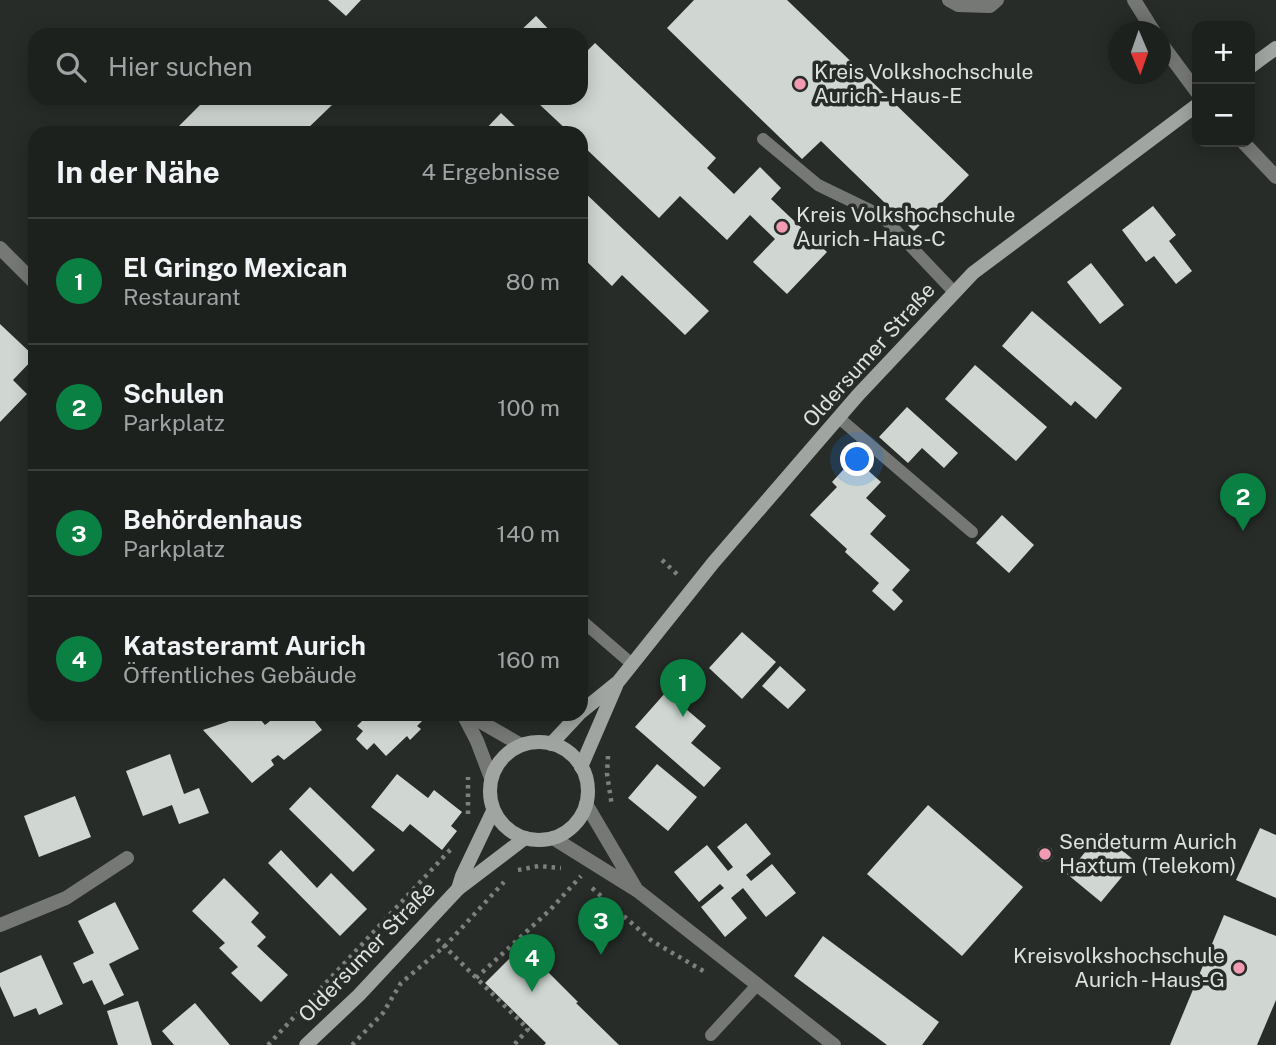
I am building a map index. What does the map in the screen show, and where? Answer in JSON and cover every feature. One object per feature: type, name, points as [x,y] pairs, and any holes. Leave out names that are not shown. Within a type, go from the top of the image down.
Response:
[{"type":"main road","points":[[1255,63],[1276,48]]},
{"type":"main road","name":"Oldersumer Straße","points":[[588,706],[618,681],[706,572],[839,418],[973,274],[1192,109]]},
{"type":"main road","name":"Oldersumer Straße","points":[[581,767],[618,681]]},
{"type":"main road","name":"Oldersumer Straße","points":[[551,744],[573,721]]},
{"type":"main road","points":[[536,742],[551,744],[573,757],[581,767],[586,779],[586,804],[579,819],[568,831],[554,838],[539,840],[512,832],[501,823],[489,794],[491,778],[508,753],[521,745],[536,742]]},
{"type":"main road","name":"Oldersumer Straße","points":[[458,889],[494,811]]},
{"type":"main road","name":"Oldersumer Straße","points":[[306,1045],[359,995],[458,889],[526,838]]},
{"type":"street","points":[[949,0],[958,5],[990,6],[997,0]]},
{"type":"street","points":[[1134,0],[1147,21]]},
{"type":"street","points":[[1171,58],[1192,85]]},
{"type":"street","points":[[1248,147],[1276,177]]},
{"type":"street","points":[[0,248],[28,276]]},
{"type":"street","points":[[468,721],[491,778]]},
{"type":"street","points":[[478,721],[521,745]]},
{"type":"street","points":[[586,804],[638,891]]},
{"type":"street","points":[[554,838],[638,891],[834,1045]]},
{"type":"street","points":[[0,925],[66,898],[127,858]]},
{"type":"lane","points":[[763,139],[818,185],[882,216],[955,293]]},
{"type":"lane","points":[[839,418],[972,532]]},
{"type":"lane","points":[[588,626],[632,664]]},
{"type":"lane","points":[[711,1035],[758,984]]},
{"type":"path","points":[[609,746],[607,775],[613,816]]},
{"type":"path","points":[[466,824],[467,765]]},
{"type":"path","points":[[268,1045],[454,846]]},
{"type":"path","points":[[352,1045],[383,1013],[401,983],[445,946],[509,875],[521,868],[539,866],[560,867],[580,877],[550,910],[476,978]]},
{"type":"path","points":[[424,926],[528,1029],[514,1045]]},
{"type":"building","points":[[328,0],[361,0],[346,16]]},
{"type":"building","name":"Kreis Volkshochschule Aurich - Haus-E","points":[[694,0],[787,0],[969,175],[914,231],[821,141],[802,159],[667,28]]},
{"type":"building","points":[[536,16],[547,28],[523,28]]},
{"type":"building","points":[[595,43],[716,158],[707,168],[734,194],[760,167],[781,188],[771,199],[827,252],[787,294],[753,262],[775,239],[750,215],[727,240],[680,196],[659,218],[588,151],[588,126],[563,126],[540,105],[588,105],[588,50]]},
{"type":"building","points":[[200,105],[332,105],[310,126],[179,126]]},
{"type":"building","points":[[501,113],[515,126],[489,126]]},
{"type":"building","points":[[588,196],[709,311],[685,335],[622,275],[612,286],[588,263]]},
{"type":"building","points":[[1153,206],[1176,235],[1169,241],[1192,271],[1176,284],[1154,256],[1146,262],[1122,230]]},
{"type":"building","points":[[1091,263],[1124,305],[1100,324],[1067,282]]},
{"type":"building","points":[[1032,311],[1122,388],[1096,419],[1075,401],[1071,406],[1002,346]]},
{"type":"building","points":[[0,324],[28,350],[28,364],[13,380],[27,394],[0,422]]},
{"type":"building","points":[[975,365],[1047,427],[1016,461],[945,399]]},
{"type":"building","points":[[907,407],[958,453],[944,468],[922,448],[908,463],[879,437]]},
{"type":"building","points":[[854,458],[881,482],[866,498],[886,516],[870,534],[910,570],[892,590],[903,601],[894,611],[872,591],[879,583],[810,515],[837,487],[832,482]]},
{"type":"building","points":[[1002,515],[1034,545],[1009,573],[976,543]]},
{"type":"building","points":[[742,632],[776,662],[742,699],[709,668]]},
{"type":"building","points":[[780,666],[806,690],[788,709],[762,686]]},
{"type":"building","points":[[666,692],[706,726],[691,743],[721,768],[704,787],[635,727]]},
{"type":"building","points":[[229,721],[262,721],[265,725],[270,721],[315,721],[322,730],[284,760],[278,755],[271,760],[274,765],[252,783],[203,730]]},
{"type":"building","points":[[362,721],[422,721],[417,726],[421,729],[410,740],[407,736],[386,756],[374,743],[367,750],[356,739],[363,731],[357,726]]},
{"type":"building","points":[[170,754],[184,794],[199,788],[209,813],[179,824],[172,805],[143,816],[126,771]]},
{"type":"building","points":[[657,764],[697,797],[668,831],[628,798]]},
{"type":"building","points":[[397,774],[428,798],[434,790],[462,812],[451,826],[457,831],[442,850],[410,824],[403,832],[371,807]]},
{"type":"building","points":[[310,787],[375,850],[353,872],[289,809]]},
{"type":"building","points":[[75,796],[91,837],[39,857],[24,816]]},
{"type":"building","points":[[928,805],[1023,887],[962,956],[867,874]]},
{"type":"building","points":[[746,823],[771,854],[746,875],[751,881],[772,864],[796,893],[766,917],[743,888],[731,898],[747,918],[725,937],[701,907],[724,888],[720,884],[699,902],[674,872],[707,845],[728,871],[733,867],[717,847]]},
{"type":"building","points":[[1260,828],[1276,835],[1276,898],[1236,880]]},
{"type":"building","points":[[1101,833],[1135,861],[1101,902],[1067,874]]},
{"type":"building","name":"Sendeturm Aurich Haxtum (Telekom)","points":[[1045,846],[1051,848],[1051,860],[1045,862],[1039,860],[1037,854],[1039,848]]},
{"type":"building","points":[[281,850],[317,888],[331,873],[367,909],[340,936],[268,863]]},
{"type":"building","points":[[224,878],[259,913],[251,922],[266,937],[257,946],[288,975],[261,1002],[231,973],[238,967],[219,948],[225,943],[192,911]]},
{"type":"building","points":[[115,902],[139,949],[109,964],[124,995],[104,1005],[92,980],[83,984],[73,963],[94,953],[78,921]]},
{"type":"building","name":"Kreisvolkshochschule Aurich - Haus-G","points":[[1224,915],[1276,936],[1276,1000],[1257,1045],[1170,1045]]},
{"type":"building","points":[[823,936],[939,1022],[922,1045],[887,1045],[794,976]]},
{"type":"building","points":[[522,946],[619,1045],[544,1045],[546,1043],[485,983]]},
{"type":"building","points":[[41,955],[63,1004],[39,1015],[36,1008],[14,1017],[0,986],[0,973]]},
{"type":"building","points":[[138,1001],[152,1045],[118,1045],[107,1011]]},
{"type":"building","points":[[195,1003],[230,1045],[174,1045],[162,1031]]},
{"type":"place","name":"Kreis Volkshochschule Aurich - Haus-E","points":[[800,84]]},
{"type":"place","name":"Kreis Volkshochschule Aurich - Haus-C","points":[[782,227]]},
{"type":"place","name":"Schulen","points":[[1243,531]]},
{"type":"place","name":"El Gringo Mexican","points":[[683,717]]},
{"type":"place","name":"Sendeturm Aurich Haxtum (Telekom)","points":[[1045,854]]},
{"type":"place","name":"Behördenhaus","points":[[601,955]]},
{"type":"place","name":"Kreisvolkshochschule Aurich - Haus-G","points":[[1239,968]]},
{"type":"place","name":"Katasteramt Aurich","points":[[532,992]]}]
